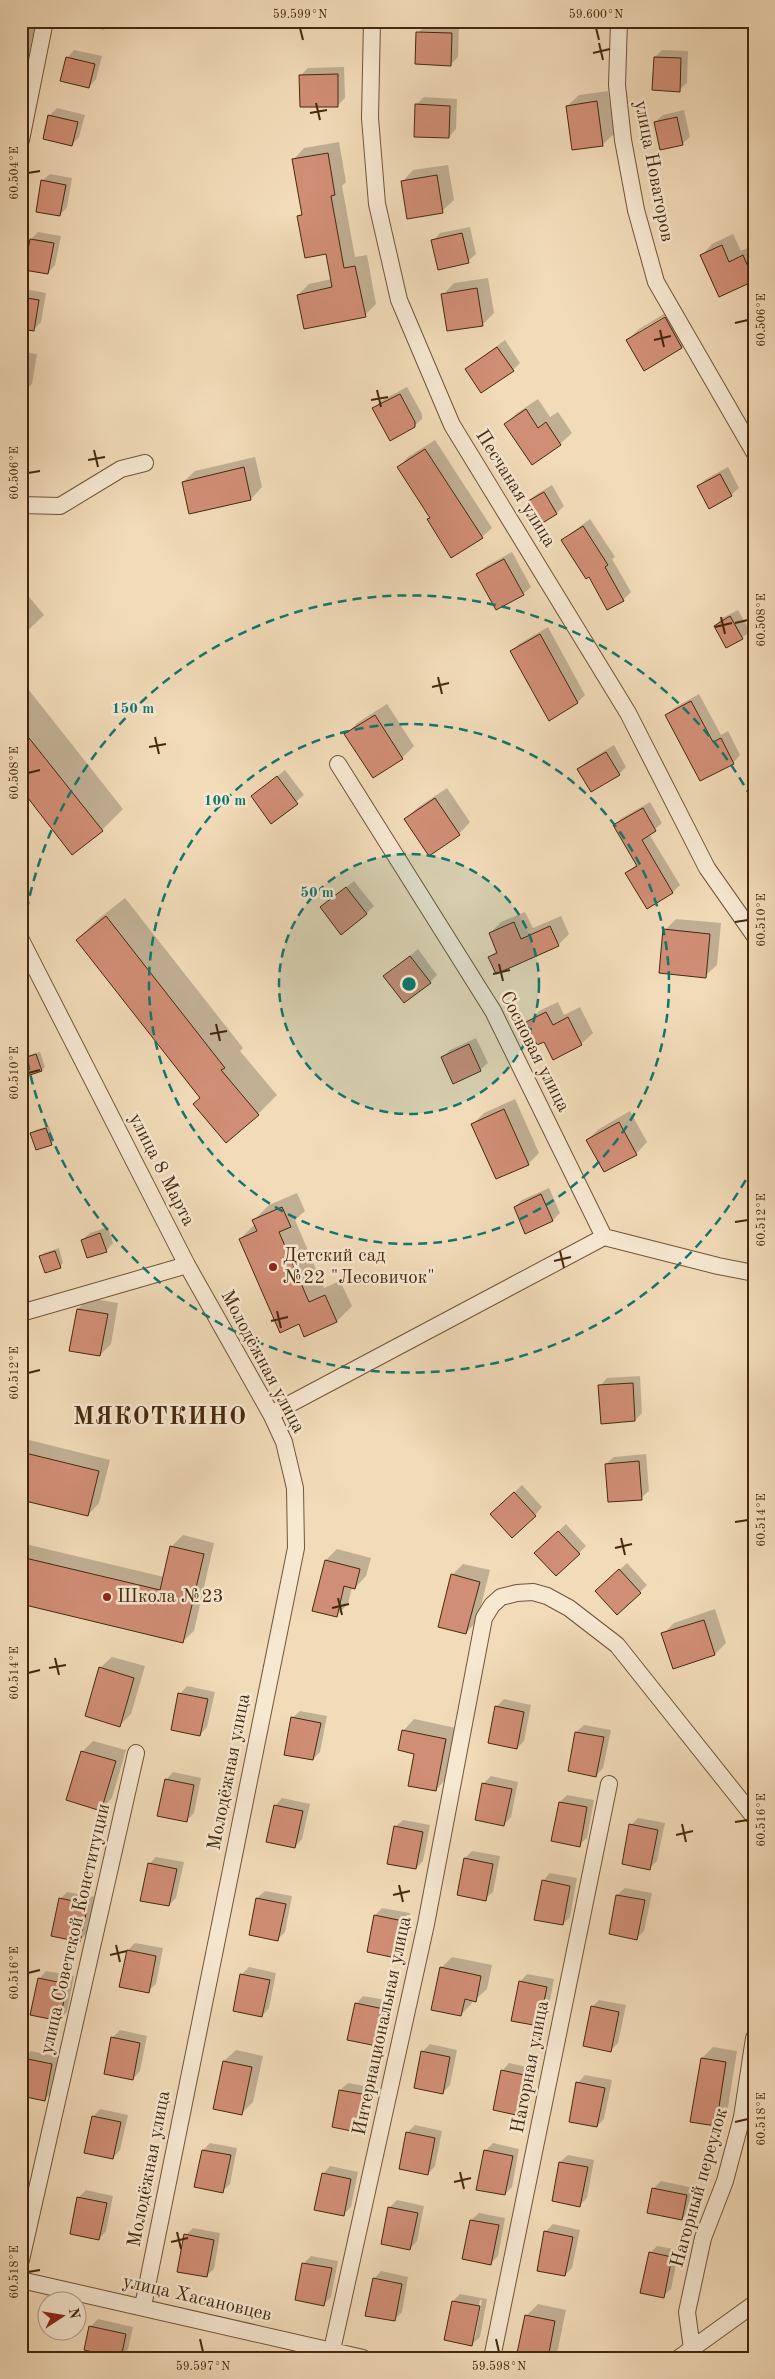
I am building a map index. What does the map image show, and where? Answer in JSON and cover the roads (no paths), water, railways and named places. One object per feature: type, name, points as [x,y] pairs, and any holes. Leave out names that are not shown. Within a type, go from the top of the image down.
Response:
[{"type":"street","points":[[21,140],[45,21]]},
{"type":"street","name":"Песчаная улица","points":[[372,21],[370,118],[377,204],[399,300],[452,425],[628,713],[708,868],[754,934]]},
{"type":"street","name":"улица Новаторов","points":[[619,21],[617,85],[623,140],[636,210],[656,282],[754,452]]},
{"type":"street","points":[[21,505],[60,506],[121,469],[145,463]]},
{"type":"street","name":"Сосновая улица","points":[[338,764],[493,1011],[604,1237]]},
{"type":"street","name":"улица 8 Марта","points":[[21,940],[187,1265]]},
{"type":"street","points":[[271,1414],[604,1237],[718,1266],[754,1273]]},
{"type":"street","points":[[21,1313],[187,1265]]},
{"type":"street","name":"Молодёжная улица","points":[[143,2306],[296,1548],[296,1514],[292,1472],[284,1442],[271,1414],[187,1265]]},
{"type":"street","name":"Интернациональная улица","points":[[332,2350],[426,1924],[484,1618],[492,1605],[501,1597],[533,1592],[547,1596],[569,1608],[617,1645],[754,1817]]},
{"type":"street","name":"улица Советской Конституции","points":[[21,2260],[136,1753]]},
{"type":"street","name":"Нагорная улица","points":[[492,2358],[609,1784]]},
{"type":"street","name":"Нагорный переулок","points":[[686,2353],[687,2312],[703,2238],[725,2181],[742,2117],[754,2038]]},
{"type":"street","name":"улица Хасановцев","points":[[21,2280],[143,2306],[363,2358]]},
{"type":"street","points":[[686,2353],[754,2304]]},
{"type":"place","name":"Детский сад №22 \"Лесовичок\"","points":[[273,1267]]},
{"type":"place","name":"Школа №23","points":[[107,1597]]},
{"type":"district","name":"МЯКОТКИНО","points":[[160,1418]]}]
